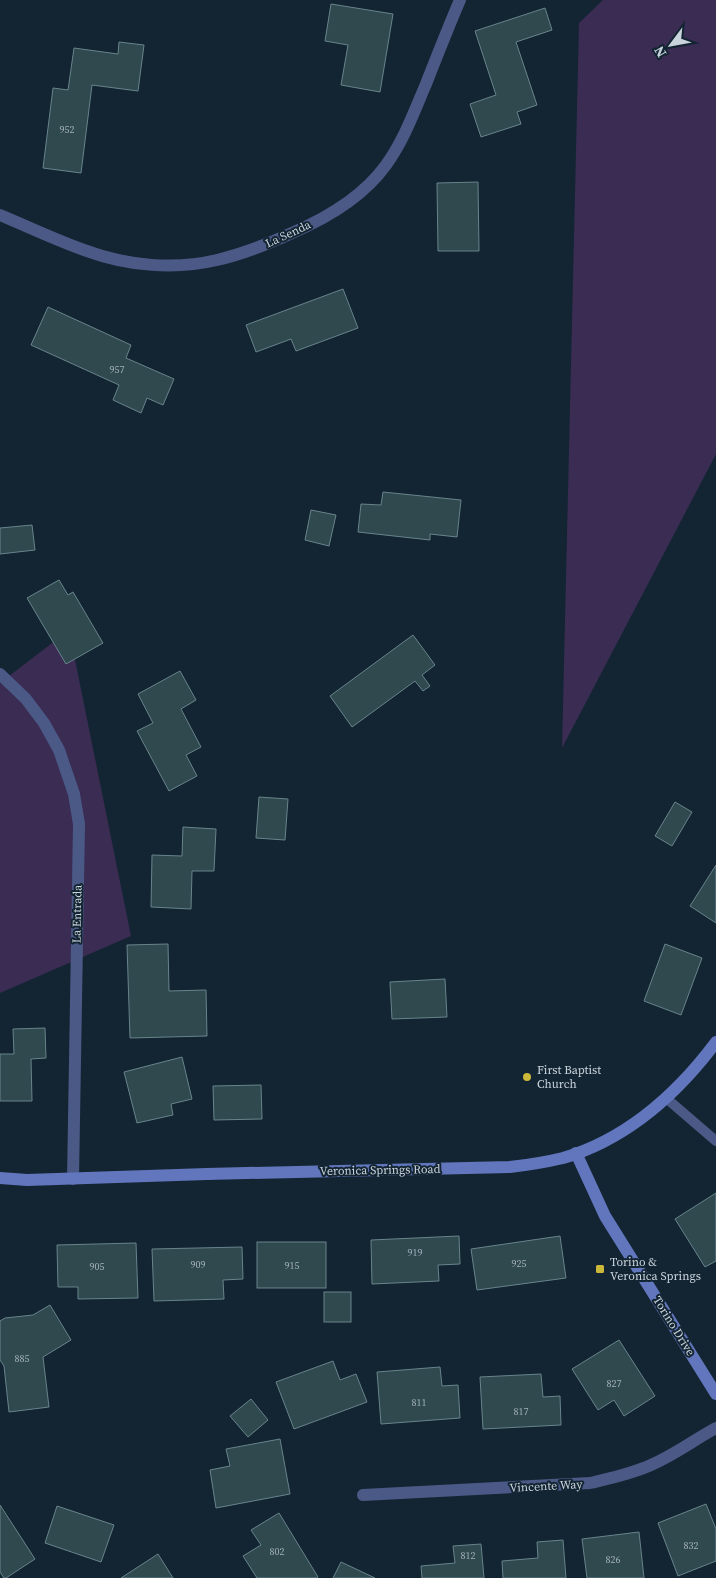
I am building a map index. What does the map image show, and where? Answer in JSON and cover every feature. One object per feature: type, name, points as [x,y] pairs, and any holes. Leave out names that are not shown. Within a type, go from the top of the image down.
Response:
[{"type":"street","name":"La Senda","points":[[0,215],[86,251],[111,259],[150,265],[189,265],[217,260],[256,249],[306,227],[352,200],[385,167],[402,140],[415,112],[460,0]]},
{"type":"street","name":"La Entrada","points":[[0,674],[26,698],[60,750],[74,794],[79,824],[73,1178]]},
{"type":"street","name":"Veronica Springs Road","points":[[0,1178],[26,1180],[510,1167],[537,1163],[576,1153],[615,1136],[638,1121],[675,1091],[699,1065],[716,1042]]},
{"type":"street","name":"Torino Drive","points":[[576,1153],[605,1216],[716,1394]]},
{"type":"street","name":"Vincente Way","points":[[363,1494],[590,1483],[620,1476],[651,1465],[716,1428]]},
{"type":"lane","points":[[666,1098],[716,1141]]},
{"type":"shaded area","points":[[603,0],[716,0],[716,454],[562,748],[579,23]]},
{"type":"shaded area","points":[[69,630],[131,936],[0,993],[0,683]]},
{"type":"building","points":[[331,4],[393,14],[380,92],[341,85],[348,45],[325,41]]},
{"type":"building","points":[[545,8],[552,30],[516,42],[537,105],[517,112],[521,124],[481,137],[470,104],[496,95],[475,31]]},
{"type":"building","points":[[119,42],[144,45],[138,91],[92,85],[81,173],[43,168],[53,88],[68,90],[74,48],[118,54]]},
{"type":"building","points":[[478,182],[479,251],[438,251],[437,183]]},
{"type":"building","points":[[343,289],[358,328],[296,351],[291,339],[256,352],[246,325]]},
{"type":"building","points":[[48,307],[131,345],[126,358],[174,379],[163,405],[147,398],[141,413],[113,400],[119,385],[31,345]]},
{"type":"building","points":[[383,492],[461,500],[457,537],[430,534],[430,540],[358,532],[361,504],[381,505]]},
{"type":"building","points":[[311,510],[336,515],[329,546],[305,540]]},
{"type":"building","points":[[32,525],[35,550],[0,554],[0,528]]},
{"type":"building","points":[[59,580],[68,595],[73,592],[103,643],[66,664],[27,598]]},
{"type":"building","points":[[413,635],[435,665],[422,675],[430,686],[423,691],[415,681],[352,727],[330,696]]},
{"type":"building","points":[[180,671],[196,700],[181,709],[201,747],[186,755],[197,776],[169,791],[137,731],[153,723],[138,694]]},
{"type":"building","points":[[259,797],[288,799],[285,840],[256,838]]},
{"type":"building","points":[[675,802],[692,812],[672,846],[655,836]]},
{"type":"building","points":[[183,827],[216,829],[214,871],[192,871],[191,909],[151,907],[152,855],[182,856]]},
{"type":"building","points":[[716,865],[716,923],[690,906]]},
{"type":"building","points":[[168,944],[169,991],[206,990],[207,1036],[130,1038],[127,945]]},
{"type":"building","points":[[665,944],[702,958],[681,1015],[644,1001]]},
{"type":"building","points":[[445,979],[447,1017],[392,1019],[390,982]]},
{"type":"building","points":[[45,1028],[46,1058],[31,1059],[32,1101],[0,1101],[0,1054],[14,1054],[13,1029]]},
{"type":"building","points":[[182,1057],[192,1099],[171,1104],[173,1115],[137,1123],[124,1072]]},
{"type":"building","points":[[261,1085],[262,1119],[214,1120],[213,1086]]},
{"type":"building","points":[[716,1193],[716,1261],[705,1267],[675,1219]]},
{"type":"building","points":[[459,1236],[460,1264],[438,1265],[439,1281],[372,1284],[371,1240]]},
{"type":"building","points":[[560,1236],[566,1278],[477,1290],[471,1249]]},
{"type":"building","points":[[257,1242],[326,1242],[326,1288],[257,1288]]},
{"type":"building","points":[[136,1243],[138,1298],[78,1299],[78,1287],[58,1287],[57,1245]]},
{"type":"building","points":[[242,1247],[243,1279],[223,1280],[224,1299],[154,1301],[152,1249]]},
{"type":"building","points":[[324,1292],[351,1292],[351,1322],[324,1322]]},
{"type":"building","points":[[50,1305],[71,1340],[43,1357],[49,1407],[9,1412],[4,1366],[0,1360],[0,1321],[5,1318],[33,1315]]},
{"type":"building","points":[[619,1340],[655,1396],[624,1416],[614,1400],[598,1410],[572,1369]]},
{"type":"building","points":[[333,1361],[340,1380],[356,1374],[367,1402],[294,1429],[276,1382]]},
{"type":"building","points":[[440,1367],[442,1386],[458,1385],[460,1418],[381,1424],[377,1372]]},
{"type":"building","points":[[541,1374],[543,1397],[560,1396],[561,1425],[483,1429],[480,1377]]},
{"type":"building","points":[[251,1399],[268,1420],[248,1437],[230,1416]]},
{"type":"building","points":[[280,1439],[290,1494],[216,1508],[210,1470],[230,1466],[226,1449]]},
{"type":"building","points":[[706,1504],[716,1529],[716,1561],[678,1576],[658,1523]]},
{"type":"building","points":[[0,1505],[35,1559],[6,1578],[0,1572]]},
{"type":"building","points":[[57,1506],[114,1525],[101,1562],[45,1543]]},
{"type":"building","points":[[279,1513],[317,1578],[257,1578],[243,1556],[261,1545],[251,1530]]},
{"type":"building","points":[[639,1532],[644,1578],[587,1578],[582,1539]]},
{"type":"building","points":[[563,1540],[566,1578],[503,1578],[502,1561],[538,1558],[537,1542]]},
{"type":"building","points":[[481,1544],[484,1578],[422,1578],[421,1566],[455,1563],[453,1546]]},
{"type":"building","points":[[158,1554],[173,1578],[121,1578]]},
{"type":"building","points":[[341,1562],[375,1578],[333,1578]]},
{"type":"place","name":"First Baptist Church","points":[[527,1077]]},
{"type":"place","name":"Torino & Veronica Springs","points":[[600,1269]]}]
